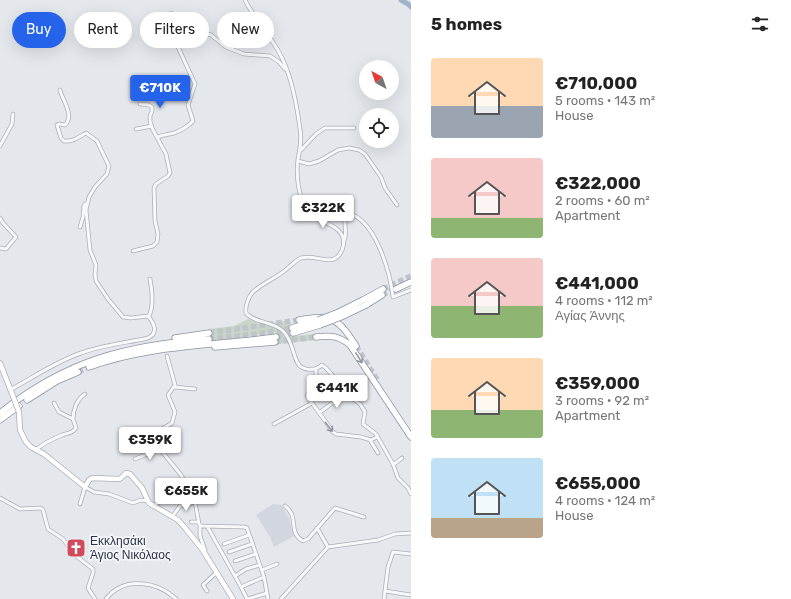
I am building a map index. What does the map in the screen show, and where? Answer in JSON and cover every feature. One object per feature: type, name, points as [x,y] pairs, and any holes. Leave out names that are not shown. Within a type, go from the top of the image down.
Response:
[{"type":"highway","points":[[396,288],[411,282]]},
{"type":"highway","points":[[364,302],[384,289]]},
{"type":"highway","points":[[292,330],[319,323],[382,295]]},
{"type":"highway","points":[[299,320],[317,317],[331,318],[344,328],[356,346]]},
{"type":"highway","points":[[0,413],[29,392],[66,371],[102,357],[138,347],[209,336]]},
{"type":"highway","points":[[316,337],[332,336],[339,338],[350,346],[411,437]]},
{"type":"highway","points":[[89,367],[118,358],[150,351],[236,346],[276,339]]},
{"type":"highway","points":[[27,400],[57,382],[78,372]]},
{"type":"highway","points":[[378,381],[395,414]]},
{"type":"highway","points":[[0,420],[19,406]]},
{"type":"street","points":[[245,0],[252,14],[281,55],[287,70],[298,113],[302,137],[298,161],[299,190],[306,210],[310,215],[337,229],[343,237],[343,243]]},
{"type":"street","points":[[158,137],[176,132],[192,121],[188,105],[195,84],[178,47],[171,27],[168,16],[171,13],[178,16],[194,30],[211,35],[226,47],[244,54],[274,58],[287,70]]},
{"type":"street","points":[[60,90],[68,109],[67,124],[57,125],[63,140],[75,140],[86,133],[90,135],[97,141],[109,166],[108,172],[95,187],[87,203],[84,205],[80,227]]},
{"type":"street","points":[[133,251],[153,246],[157,242],[158,238],[155,221],[154,188],[156,184],[168,176],[170,172],[166,154],[152,126],[150,116],[152,107],[149,105],[140,104]]},
{"type":"street","points":[[0,146],[12,124],[13,114]]},
{"type":"street","points":[[136,129],[152,126]]},
{"type":"street","points":[[300,151],[316,134],[325,128],[354,128]]},
{"type":"street","points":[[298,161],[309,164],[319,161],[338,150],[349,148],[360,150],[365,154],[381,177],[385,188],[397,205]]},
{"type":"street","points":[[87,203],[86,211],[89,248],[96,263],[95,274],[97,284],[123,317],[149,316]]},
{"type":"street","points":[[411,290],[393,297],[389,276],[372,232],[354,215],[347,213],[345,215],[347,234],[339,254],[334,260],[302,258],[256,290],[250,296],[246,311],[252,319],[274,326],[282,331],[291,342],[297,363],[303,368],[310,370],[322,366],[327,368],[352,398],[360,403],[365,410],[364,425],[378,437],[393,464],[398,478],[408,488],[411,494]]},
{"type":"street","points":[[0,218],[2,223],[16,237],[6,249],[0,248]]},
{"type":"street","points":[[10,390],[46,368],[74,355],[150,337],[154,333],[155,329],[149,316],[151,312],[152,289],[150,279]]},
{"type":"street","points":[[167,356],[174,382],[174,387],[168,395],[175,409],[175,414],[172,423],[160,430],[160,449],[185,481],[195,502],[197,522],[200,525],[247,528],[262,570],[268,599]]},
{"type":"street","points":[[0,363],[19,412],[20,426],[26,442],[44,454],[85,487],[94,492],[109,494],[133,503],[141,500],[147,501]]},
{"type":"street","points":[[316,369],[316,375],[307,396],[335,433],[370,440],[378,437]]},
{"type":"street","points":[[174,387],[195,389]]},
{"type":"street","points":[[318,412],[347,392]]},
{"type":"street","points":[[36,450],[40,446],[62,435],[74,432],[76,426],[73,420],[73,413],[80,397],[85,394]]},
{"type":"street","points":[[54,403],[59,412],[73,420]]},
{"type":"street","points":[[274,424],[312,404]]},
{"type":"street","points":[[370,440],[378,453]]},
{"type":"street","points":[[135,459],[160,449]]},
{"type":"street","points":[[393,464],[402,458]]},
{"type":"street","points":[[80,504],[85,487],[92,478],[119,479],[128,473],[142,488],[147,501],[152,506],[172,517],[186,528],[226,586],[232,598]]},
{"type":"street","points":[[174,483],[185,481]]},
{"type":"street","points":[[152,506],[173,495],[190,491]]},
{"type":"street","points":[[0,498],[20,509],[41,508],[43,510],[48,529],[63,539],[76,556],[93,569],[88,588],[95,599]]},
{"type":"street","points":[[172,517],[180,506],[195,502]]},
{"type":"street","points":[[285,506],[292,513],[295,532],[301,540],[304,541],[307,540],[335,508],[364,516]]},
{"type":"street","points":[[191,522],[197,522]]},
{"type":"street","points":[[200,525],[200,536],[209,561]]},
{"type":"street","points":[[206,526],[247,599],[267,593]]},
{"type":"street","points":[[318,528],[328,547]]},
{"type":"street","points":[[281,599],[328,547],[378,540],[395,534],[411,533]]},
{"type":"street","points":[[224,544],[249,535]]},
{"type":"street","points":[[229,552],[252,544]]},
{"type":"street","points":[[384,599],[388,567],[392,552],[411,554]]},
{"type":"street","points":[[235,561],[256,554]]},
{"type":"street","points":[[262,570],[277,564]]},
{"type":"street","points":[[235,576],[246,569],[260,565]]},
{"type":"street","points":[[207,591],[203,584],[216,573]]},
{"type":"street","points":[[241,587],[264,577]]},
{"type":"street","points":[[106,599],[111,593],[120,587],[137,583],[161,588],[176,599]]},
{"type":"street","points":[[385,591],[411,595]]},
{"type":"shaded area","points":[[273,504],[281,505],[289,518],[294,536],[274,547],[270,537],[256,515]]},
{"type":"green space","points":[[383,291],[383,293],[341,315],[292,331],[294,336],[314,334],[314,340],[277,344],[276,332],[210,342],[175,345],[209,341],[208,329],[234,326],[248,319],[262,325],[290,320],[292,330]]},
{"type":"green space","points":[[172,345],[129,353],[138,349]]},
{"type":"waterway","points":[[401,0],[411,7]]},
{"type":"tunnel","points":[[383,289],[411,276]]},
{"type":"tunnel","points":[[382,295],[396,289]]},
{"type":"tunnel","points":[[209,333],[299,320]]},
{"type":"tunnel","points":[[209,339],[258,334],[292,328]]},
{"type":"tunnel","points":[[276,337],[293,333]]},
{"type":"tunnel","points":[[275,342],[316,337]]},
{"type":"tunnel","points":[[356,346],[378,381]]},
{"type":"tunnel","points":[[78,372],[89,367]]},
{"type":"place","name":"Εκκλησάκι Άγιος Νικόλαος","points":[[76,548]]}]
